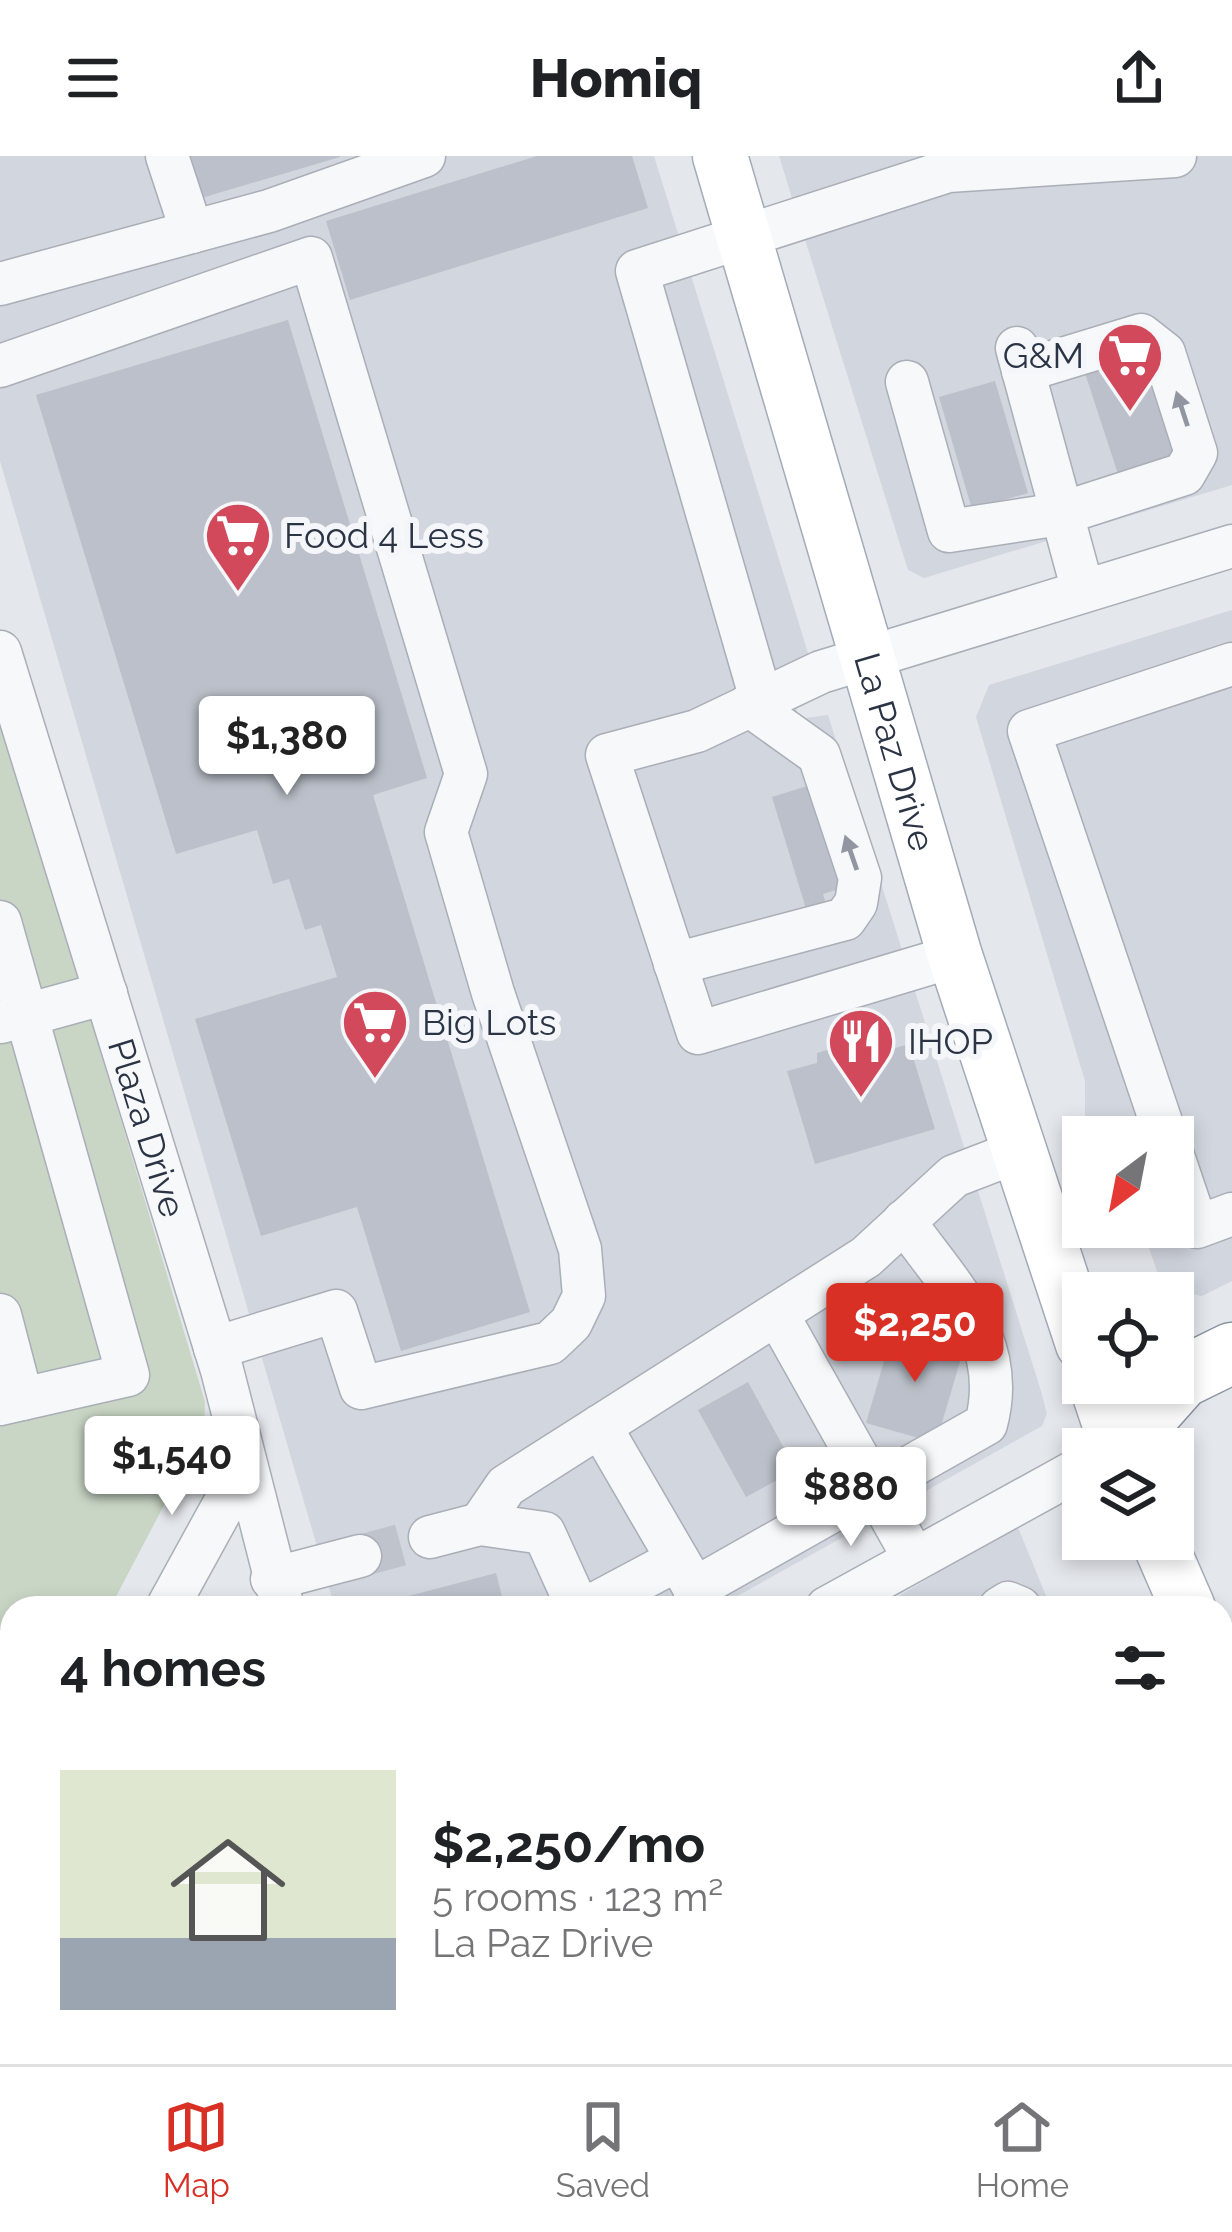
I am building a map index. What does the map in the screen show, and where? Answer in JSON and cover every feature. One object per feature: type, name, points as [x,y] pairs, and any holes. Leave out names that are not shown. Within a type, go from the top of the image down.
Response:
[{"type":"highway","points":[[1136,1428],[1180,1378],[1232,1353]]},
{"type":"highway","points":[[1162,1428],[1232,1394]]},
{"type":"main road","name":"La Paz Drive","points":[[720,156],[955,956],[1062,1281]]},
{"type":"main road","points":[[1166,1560],[1183,1596]]},
{"type":"street","points":[[167,156],[192,232]]},
{"type":"street","points":[[0,284],[269,211],[424,156]]},
{"type":"street","points":[[675,964],[845,919],[856,903],[860,878],[818,755],[755,702],[637,272],[948,171],[1175,156]]},
{"type":"street","points":[[0,366],[310,258],[466,774],[446,832],[493,993],[580,1249],[584,1296],[571,1323],[550,1343],[361,1388],[336,1311],[215,1348]]},
{"type":"street","points":[[907,382],[949,531],[1060,514],[1184,473],[1196,452],[1164,353],[1142,335],[1020,359],[1060,514],[1083,591]]},
{"type":"street","points":[[955,956],[698,1034],[607,754],[697,731],[821,672],[1232,546]]},
{"type":"street","points":[[1159,1116],[1029,730],[1232,664]]},
{"type":"street","name":"Plaza Drive","points":[[2,670],[215,1348],[277,1594]]},
{"type":"street","points":[[0,922],[13,1019],[128,1375],[11,1401],[0,1315]]},
{"type":"street","points":[[13,1019],[106,993]]},
{"type":"street","points":[[480,1524],[506,1486],[866,1257],[954,1176],[1019,1151]]},
{"type":"street","points":[[1194,1218],[1197,1227],[1232,1214]]},
{"type":"street","points":[[644,1596],[692,1586],[986,1424],[993,1398],[988,1342],[904,1221]]},
{"type":"street","points":[[777,1314],[914,1558]]},
{"type":"street","points":[[600,1426],[692,1586]]},
{"type":"street","points":[[174,1596],[245,1466]]},
{"type":"street","points":[[848,1596],[1062,1478]]},
{"type":"street","points":[[430,1537],[480,1524],[544,1533],[573,1596]]},
{"type":"street","points":[[277,1594],[360,1556]]},
{"type":"shaded area","points":[[0,156],[654,156],[809,656],[790,662],[798,719],[828,715],[1041,1391],[1047,1414],[1042,1426],[737,1596],[331,1596],[0,461]]},
{"type":"shaded area","points":[[779,156],[1232,156],[1232,485],[924,578],[908,570]]},
{"type":"shaded area","points":[[1232,610],[1232,1281],[1202,1296],[1194,1295],[1194,1272],[1157,1272],[1149,1248],[1194,1248],[1194,1116],[1085,1116],[1085,1081],[976,717],[989,685]]},
{"type":"shaded area","points":[[1017,1525],[1046,1596],[899,1596]]},
{"type":"green space","points":[[0,715],[205,1402],[204,1429],[116,1596],[0,1596]]},
{"type":"building","points":[[174,156],[340,156],[340,157],[188,202]]},
{"type":"building","points":[[537,156],[632,156],[648,208],[350,300],[326,221]]},
{"type":"building","points":[[288,320],[427,778],[373,795],[530,1312],[401,1351],[357,1207],[261,1236],[195,1019],[337,977],[321,925],[305,930],[289,879],[273,884],[257,830],[176,854],[36,395]]},
{"type":"building","name":"G&M","points":[[1140,348],[1178,461],[1120,480],[1083,367]]},
{"type":"building","name":"G&M","points":[[995,381],[1028,493],[972,509],[939,397]]},
{"type":"building","points":[[820,782],[852,885],[823,894],[827,907],[807,912],[772,797]]},
{"type":"building","name":"IHOP","points":[[877,1035],[882,1052],[909,1044],[935,1129],[815,1164],[787,1071],[817,1063],[817,1053]]},
{"type":"building","points":[[894,1327],[964,1348],[936,1443],[866,1423]]},
{"type":"building","points":[[748,1382],[796,1470],[746,1497],[698,1410]]},
{"type":"building","points":[[496,1573],[502,1596],[409,1596]]},
{"type":"tunnel","points":[[360,1556],[430,1537]]},
{"type":"place","name":"G&M","points":[[1130,414]]},
{"type":"place","name":"Food 4 Less","points":[[238,594]]},
{"type":"place","name":"Big Lots","points":[[375,1081]]},
{"type":"place","name":"IHOP","points":[[861,1100]]}]
